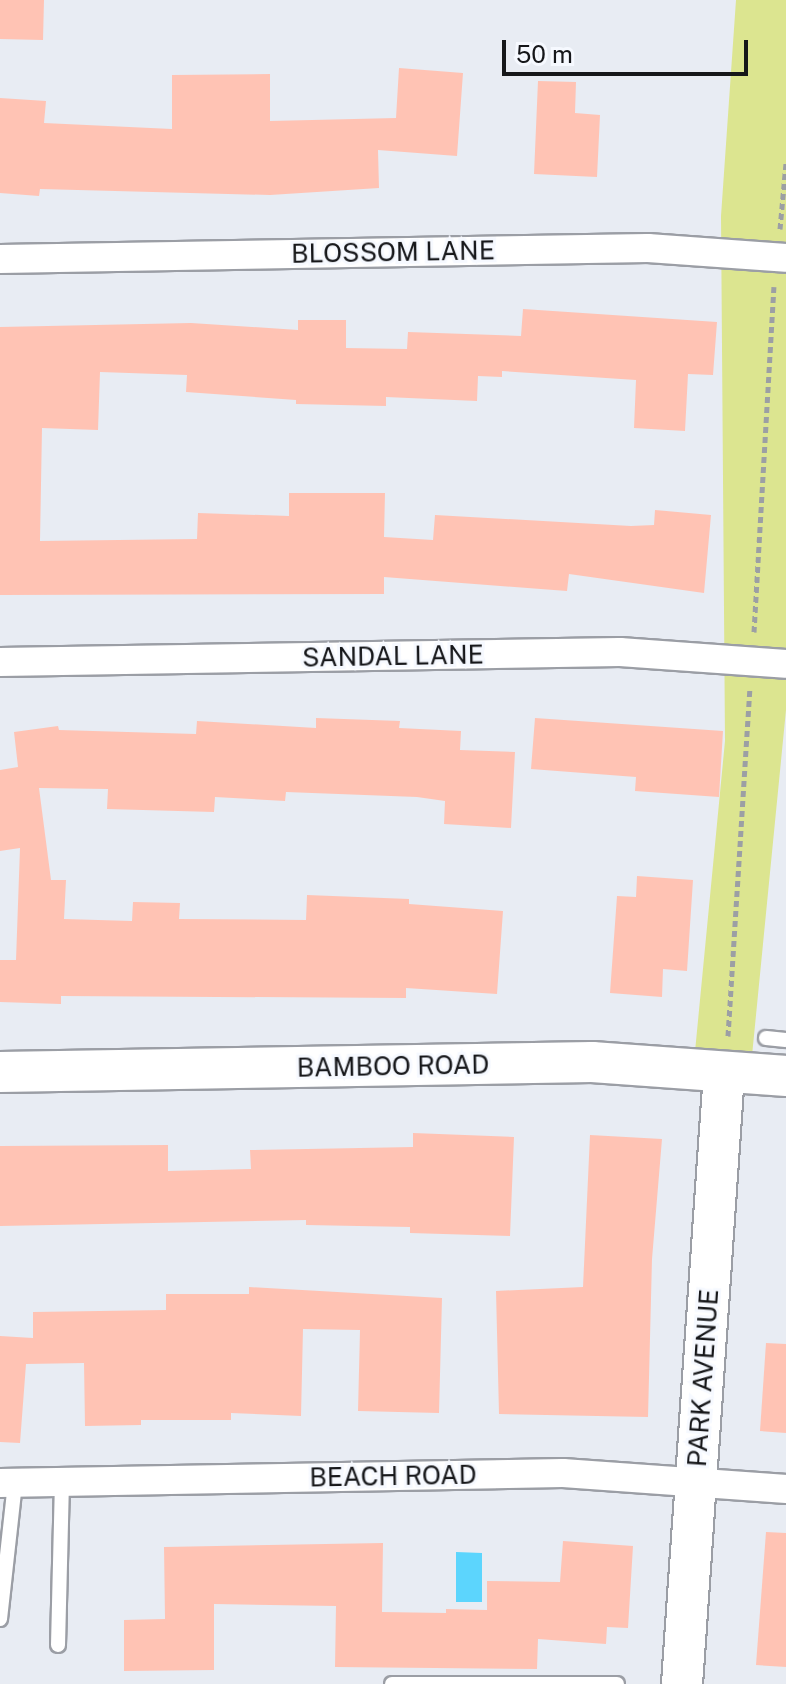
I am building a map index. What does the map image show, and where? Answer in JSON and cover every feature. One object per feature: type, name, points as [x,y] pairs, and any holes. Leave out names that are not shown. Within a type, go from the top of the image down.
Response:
[{"type":"street","name":"BLOSSOM LANE","points":[[0,259],[648,248],[782,257]]},
{"type":"street","name":"SANDAL LANE","points":[[0,662],[620,652],[786,664]]},
{"type":"street","name":"BAMBOO ROAD","points":[[0,1072],[592,1062],[786,1076]]},
{"type":"street","name":"PARK AVENUE","points":[[682,1684],[724,1072]]},
{"type":"street","name":"BEACH ROAD","points":[[8,1483],[563,1473],[786,1489]]},
{"type":"lane","points":[[766,1038],[786,1040]]},
{"type":"lane","points":[[58,1645],[62,1482]]},
{"type":"lane","points":[[0,1619],[8,1483]]},
{"type":"lane","points":[[392,1684],[617,1684]]},
{"type":"path","points":[[724,1072],[782,257],[786,163]]},
{"type":"green space","points":[[736,0],[786,0],[786,710],[751,1066],[694,1062],[725,741],[721,216]]},
{"type":"water","points":[[456,1552],[482,1553],[482,1602],[456,1602]]},
{"type":"building","points":[[0,0],[44,0],[43,40],[0,39]]},
{"type":"building","points":[[399,68],[463,73],[457,156],[378,150],[379,188],[270,195],[40,189],[39,196],[0,193],[0,98],[46,101],[44,123],[172,129],[172,75],[270,74],[270,121],[396,118]]},
{"type":"building","points":[[538,81],[576,82],[575,113],[600,115],[597,177],[534,174]]},
{"type":"building","points":[[523,309],[717,322],[713,375],[688,374],[685,431],[634,428],[636,380],[502,371],[502,377],[478,376],[477,401],[386,397],[386,406],[296,404],[296,400],[186,392],[187,375],[100,372],[98,430],[42,428],[40,541],[197,539],[198,513],[289,516],[289,493],[385,493],[384,537],[433,540],[435,515],[631,526],[654,525],[655,510],[711,515],[704,593],[569,574],[567,591],[384,577],[384,594],[0,595],[0,327],[191,323],[298,330],[298,320],[346,320],[346,348],[407,349],[408,332],[521,336]]},
{"type":"building","points":[[316,718],[400,721],[399,728],[461,731],[460,750],[515,752],[511,828],[444,824],[445,801],[417,797],[286,792],[285,801],[215,797],[214,812],[107,809],[108,789],[39,788],[51,880],[66,880],[64,919],[132,921],[133,902],[180,903],[179,919],[306,920],[307,895],[409,899],[409,904],[503,911],[497,994],[406,988],[406,998],[61,996],[61,1004],[0,1002],[0,960],[16,960],[20,848],[0,851],[0,770],[18,767],[14,732],[58,726],[59,730],[196,734],[197,721],[316,728]]},
{"type":"building","points":[[535,718],[723,731],[719,797],[635,791],[636,777],[531,769]]},
{"type":"building","points":[[637,876],[693,880],[687,971],[663,969],[662,997],[610,993],[617,896],[636,897]]},
{"type":"building","points":[[413,1133],[514,1137],[510,1236],[410,1233],[410,1227],[306,1225],[306,1220],[0,1226],[0,1146],[168,1145],[168,1171],[251,1169],[250,1150],[413,1147]]},
{"type":"building","points":[[590,1135],[662,1139],[652,1259],[648,1417],[499,1414],[496,1291],[583,1287]]},
{"type":"building","points":[[249,1287],[442,1298],[439,1413],[358,1411],[360,1330],[303,1329],[301,1416],[231,1413],[231,1420],[141,1420],[141,1425],[85,1426],[84,1363],[26,1364],[20,1443],[0,1442],[0,1336],[33,1338],[33,1312],[166,1310],[166,1294],[249,1294]]},
{"type":"building","points":[[766,1343],[786,1344],[786,1433],[760,1431]]},
{"type":"building","points":[[766,1532],[786,1533],[786,1667],[756,1665]]},
{"type":"building","points":[[563,1541],[633,1546],[628,1628],[607,1627],[606,1644],[538,1639],[537,1669],[335,1667],[336,1606],[214,1604],[214,1670],[124,1671],[124,1620],[165,1619],[164,1547],[383,1543],[382,1612],[446,1613],[446,1609],[487,1610],[487,1581],[560,1582]]}]
